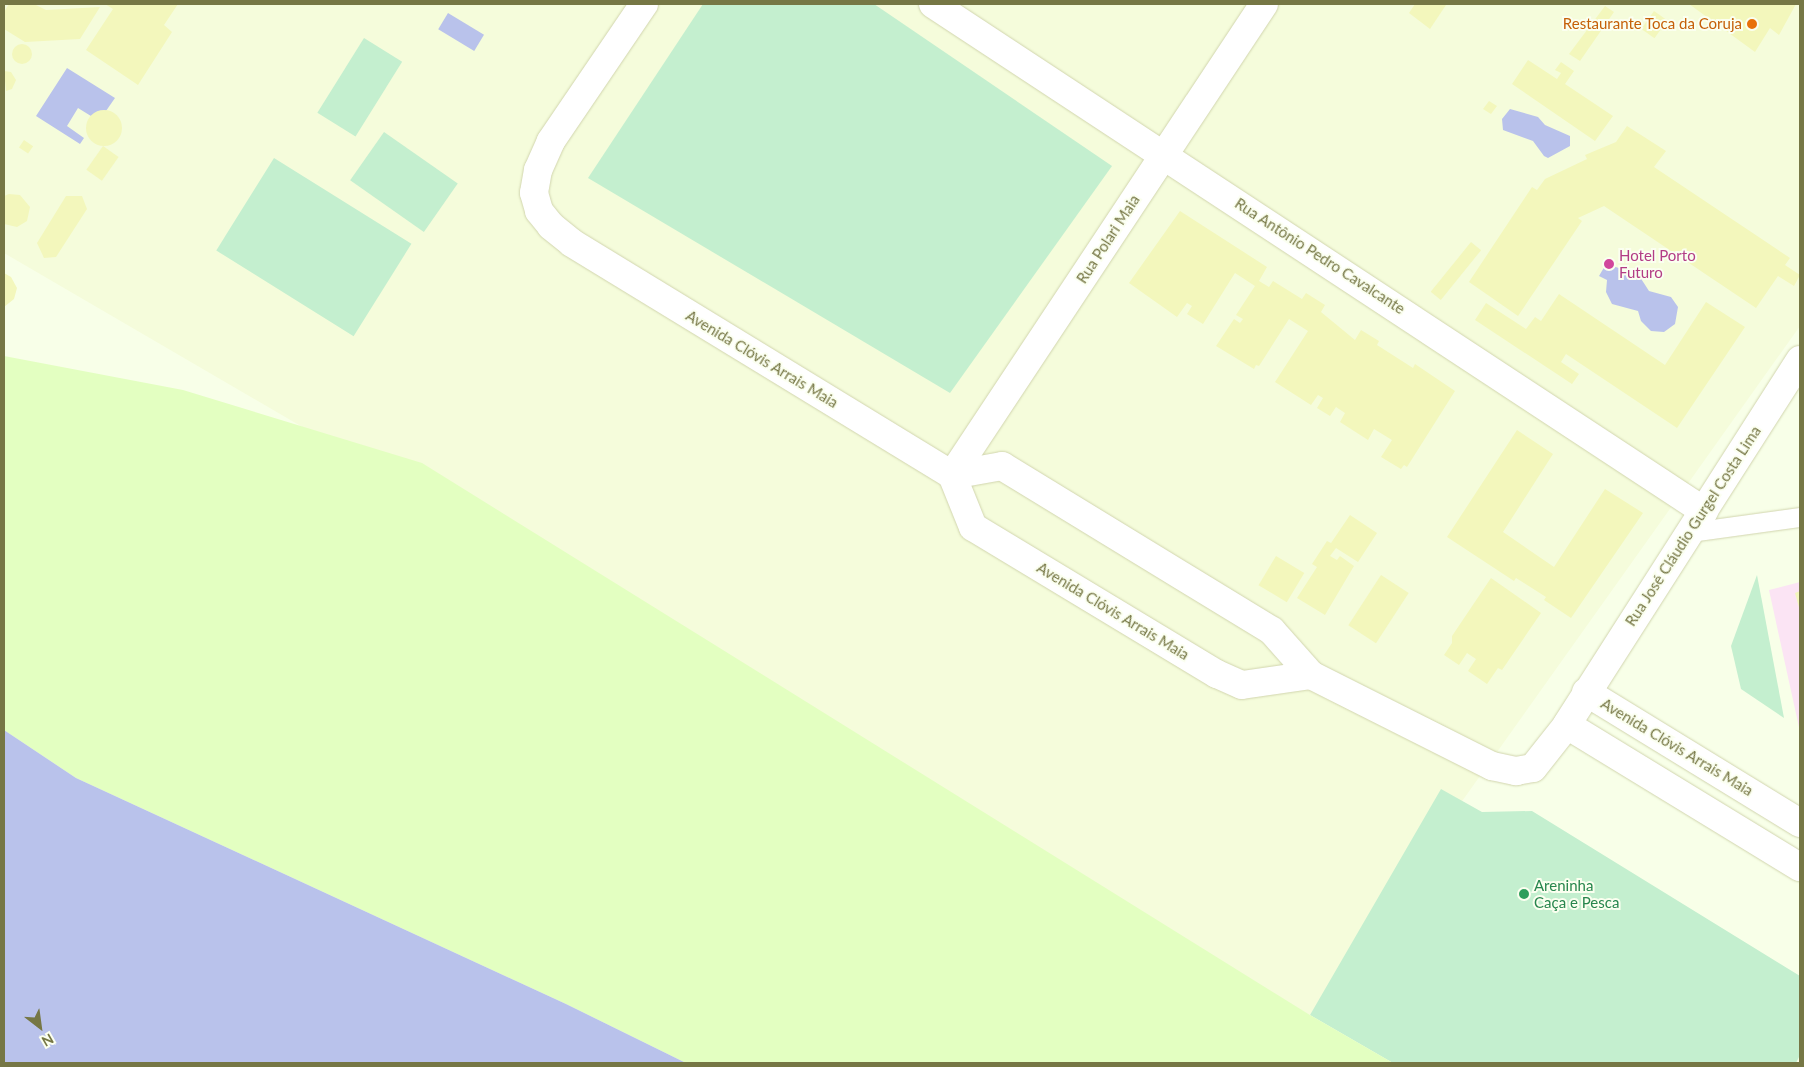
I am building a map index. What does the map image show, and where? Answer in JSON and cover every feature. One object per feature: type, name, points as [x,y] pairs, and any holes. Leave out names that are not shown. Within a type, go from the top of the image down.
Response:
[{"type":"street","name":"Avenida Clóvis Arrais Maia","points":[[644,4],[551,141],[538,170],[534,193],[539,211],[572,243],[952,475],[973,527],[1217,674],[1242,685],[1311,675]]},
{"type":"street","name":"Rua Antônio Pedro Cavalcante","points":[[933,4],[1164,154],[1697,522]]},
{"type":"street","name":"Rua Polari Maia","points":[[952,475],[1264,4]]},
{"type":"street","name":"Rua José Cláudio Gurgel Costa Lima","points":[[1586,692],[1800,360]]},
{"type":"street","name":"Avenida Clóvis Arrais Maia","points":[[952,475],[1002,466],[1272,631],[1311,675],[1503,770],[1533,768],[1567,725],[1586,692],[1800,823]]},
{"type":"street","points":[[1567,725],[1800,867]]},
{"type":"lane","points":[[1697,522],[1800,518]]},
{"type":"shaded area","points":[[4,4],[1800,4],[1800,326],[1310,1015],[4,253]]},
{"type":"shaded area","points":[[703,4],[874,4],[1112,166],[950,393],[588,178]]},
{"type":"shaded area","points":[[364,38],[402,62],[356,136],[317,113]]},
{"type":"shaded area","points":[[384,132],[458,184],[424,232],[350,180]]},
{"type":"shaded area","points":[[274,158],[411,244],[354,336],[216,250]]},
{"type":"shaded area","points":[[1757,575],[1784,718],[1741,689],[1731,646]]},
{"type":"shaded area","points":[[1800,582],[1800,732],[1769,590]]},
{"type":"shaded area","name":"Areninha Caça e Pesca","points":[[1441,789],[1482,812],[1532,811],[1800,976],[1800,1055],[1796,1063],[1393,1063],[1310,1015]]},
{"type":"sand","points":[[4,356],[183,390],[422,463],[1310,1015],[1393,1063],[686,1063],[566,1004],[76,778],[4,730]]},
{"type":"water","points":[[448,13],[484,35],[474,51],[438,29]]},
{"type":"water","points":[[67,68],[115,98],[99,121],[78,108],[67,126],[84,138],[80,144],[36,116]]},
{"type":"water","points":[[1510,109],[1538,117],[1545,125],[1570,136],[1570,146],[1548,158],[1544,156],[1533,141],[1503,130],[1502,119]]},
{"type":"water","points":[[1606,264],[1638,274],[1649,291],[1671,297],[1678,307],[1675,324],[1664,332],[1651,331],[1641,321],[1638,311],[1612,304],[1606,292],[1607,280],[1599,276]]},
{"type":"water","points":[[4,730],[76,778],[566,1004],[686,1063],[4,1063]]},
{"type":"building","points":[[9,4],[34,4],[46,10],[100,7],[80,39],[25,42],[4,29],[4,12]]},
{"type":"building","points":[[105,4],[178,4],[164,25],[172,32],[138,85],[86,50],[113,9]]},
{"type":"building","points":[[1415,4],[1446,5],[1430,29],[1409,13]]},
{"type":"building","name":"Restaurante Toca da Coruja","points":[[1689,4],[1796,4],[1779,35],[1770,28],[1755,52]]},
{"type":"building","points":[[1605,6],[1614,12],[1580,61],[1569,54]]},
{"type":"building","points":[[1654,11],[1667,20],[1654,38],[1641,29]]},
{"type":"building","points":[[22,44],[29,47],[32,54],[29,61],[22,64],[15,61],[12,54],[15,47]]},
{"type":"building","points":[[1528,60],[1557,79],[1561,73],[1555,70],[1561,62],[1574,71],[1565,84],[1613,116],[1595,141],[1512,84]]},
{"type":"building","points":[[4,71],[11,72],[16,80],[12,89],[6,91]]},
{"type":"building","points":[[1489,101],[1497,106],[1491,114],[1483,109]]},
{"type":"building","points":[[104,110],[116,116],[122,128],[116,140],[104,146],[92,140],[86,128],[92,116]]},
{"type":"building","points":[[1627,126],[1666,151],[1654,167],[1790,258],[1785,265],[1800,275],[1794,286],[1778,276],[1756,308],[1604,206],[1578,218],[1582,221],[1518,316],[1469,282],[1532,187],[1537,190],[1545,179],[1587,159],[1585,155],[1616,142]]},
{"type":"building","points":[[24,140],[33,146],[28,154],[19,147]]},
{"type":"building","points":[[103,146],[119,157],[102,181],[86,170]]},
{"type":"building","points":[[9,194],[20,195],[30,207],[27,221],[17,227],[4,224],[4,196]]},
{"type":"building","points":[[66,196],[82,196],[87,209],[56,257],[44,258],[37,243]]},
{"type":"building","points":[[1180,211],[1267,267],[1259,281],[1269,287],[1273,281],[1302,299],[1306,293],[1325,305],[1321,312],[1355,340],[1361,330],[1379,341],[1377,345],[1413,368],[1415,364],[1455,391],[1407,467],[1404,465],[1401,469],[1381,457],[1392,440],[1374,429],[1368,440],[1340,422],[1345,413],[1336,407],[1330,416],[1317,408],[1323,398],[1318,395],[1311,405],[1275,382],[1308,331],[1289,319],[1259,366],[1256,365],[1254,369],[1216,346],[1234,319],[1240,323],[1243,319],[1236,315],[1255,286],[1235,273],[1203,324],[1187,314],[1192,306],[1187,303],[1177,317],[1129,283]]},
{"type":"building","points":[[1471,242],[1481,250],[1441,300],[1431,292]]},
{"type":"building","points":[[4,273],[11,277],[17,288],[14,299],[4,307]]},
{"type":"building","points":[[1559,294],[1665,365],[1706,302],[1745,327],[1677,428],[1566,354],[1561,362],[1579,374],[1572,384],[1475,320],[1486,303],[1526,329],[1535,317],[1541,321]]},
{"type":"building","points":[[1517,430],[1553,454],[1503,532],[1554,567],[1605,489],[1643,513],[1571,618],[1544,600],[1546,597],[1516,578],[1514,581],[1447,537]]},
{"type":"building","points":[[1350,515],[1377,533],[1358,562],[1336,548],[1330,556],[1337,560],[1340,556],[1354,566],[1325,615],[1297,598],[1317,567],[1312,564],[1327,541],[1331,543]]},
{"type":"building","points":[[1276,556],[1304,573],[1287,602],[1258,585]]},
{"type":"building","points":[[1381,575],[1409,593],[1376,643],[1348,625]]},
{"type":"building","points":[[1491,578],[1541,613],[1502,670],[1498,668],[1487,684],[1468,671],[1476,659],[1467,653],[1459,665],[1444,655],[1452,643],[1452,636]]},
{"type":"building","points":[[1800,591],[1800,611],[1795,593]]},
{"type":"place","name":"Restaurante Toca da Coruja","points":[[1752,24]]},
{"type":"place","name":"Hotel Porto Futuro","points":[[1609,264]]},
{"type":"place","name":"Areninha Caça e Pesca","points":[[1524,894]]}]
